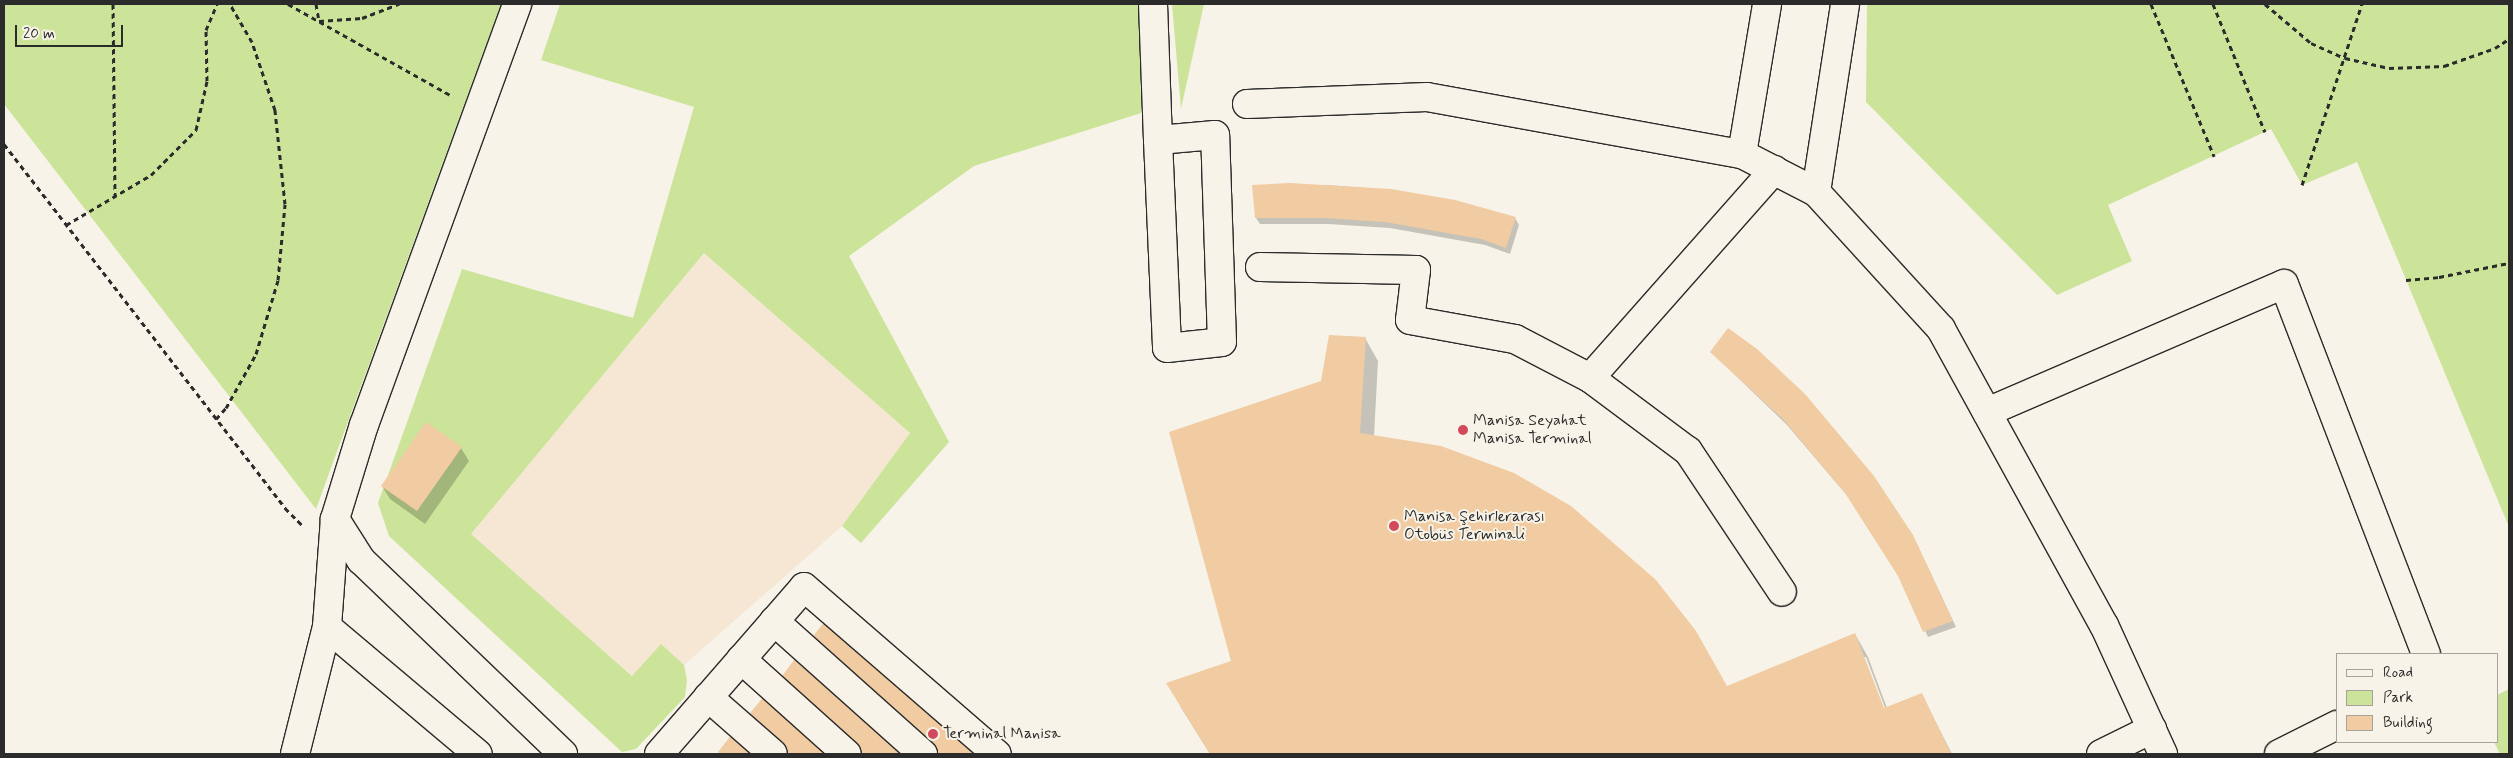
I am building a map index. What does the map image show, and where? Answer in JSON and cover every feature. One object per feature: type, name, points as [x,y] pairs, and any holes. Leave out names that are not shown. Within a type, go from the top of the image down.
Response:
[{"type":"street","points":[[295,754],[327,627],[335,519],[364,425],[517,4]]},
{"type":"street","points":[[1153,4],[1158,140],[1167,348],[1222,342],[1215,135],[1158,140]]},
{"type":"street","points":[[1742,154],[1768,4]]},
{"type":"street","points":[[1816,192],[1845,4]]},
{"type":"street","points":[[1247,104],[1427,97],[1742,154],[1816,192],[1941,329],[2104,625],[2163,754]]},
{"type":"street","points":[[1590,378],[1774,170]]},
{"type":"street","points":[[1260,267],[1416,270],[1410,320],[1515,339],[1590,378],[1688,452],[1782,592]]},
{"type":"street","points":[[1987,412],[2284,284],[2426,653]]},
{"type":"street","points":[[335,519],[361,560],[563,754]]},
{"type":"street","points":[[659,754],[804,587],[997,754]]},
{"type":"street","points":[[774,621],[924,754]]},
{"type":"street","points":[[327,627],[478,754]]},
{"type":"street","points":[[741,659],[848,754]]},
{"type":"street","points":[[708,697],[774,754]]},
{"type":"street","points":[[2279,754],[2336,726]]},
{"type":"street","points":[[2101,754],[2152,729]]},
{"type":"path","points":[[113,4],[115,196]]},
{"type":"path","points":[[66,225],[151,175],[196,130],[207,81],[206,30],[217,4]]},
{"type":"path","points":[[216,419],[226,408],[256,354],[278,280],[285,204],[275,110],[252,42],[230,4]]},
{"type":"path","points":[[288,4],[479,111]]},
{"type":"path","points":[[316,4],[319,21]]},
{"type":"path","points":[[319,21],[362,18],[399,4]]},
{"type":"path","points":[[2151,4],[2214,156]]},
{"type":"path","points":[[2213,4],[2265,132]]},
{"type":"path","points":[[2265,4],[2311,43],[2345,58],[2390,68],[2444,66],[2495,48],[2509,39]]},
{"type":"path","points":[[2302,186],[2362,4]]},
{"type":"path","points":[[4,144],[285,508],[331,554]]},
{"type":"path","points":[[2406,280],[2439,277],[2509,263]]},
{"type":"shaded area","points":[[704,253],[910,433],[842,526],[684,665],[661,645],[633,676],[470,535]]},
{"type":"green space","points":[[4,4],[501,4],[316,509],[4,104]]},
{"type":"green space","points":[[560,4],[1140,4],[1141,113],[974,166],[849,256],[949,442],[861,543],[842,526],[910,433],[704,253],[471,534],[632,676],[661,644],[684,665],[687,680],[685,697],[636,749],[622,752],[389,536],[378,503],[462,269],[633,318],[694,107],[541,60]]},
{"type":"green space","points":[[1172,4],[1204,4],[1181,109]]},
{"type":"green space","points":[[1867,4],[2509,4],[2509,527],[2357,162],[2302,185],[2271,129],[2108,205],[2132,261],[2057,295],[1866,102]]},
{"type":"green space","points":[[2509,689],[2509,754],[2500,754],[2494,743],[2498,743],[2498,694]]},
{"type":"building","points":[[1290,183],[1391,189],[1455,200],[1516,217],[1506,248],[1481,239],[1385,222],[1324,218],[1255,218],[1252,185]]},
{"type":"building","points":[[1728,328],[1757,349],[1805,394],[1874,476],[1913,535],[1953,621],[1923,632],[1898,576],[1845,493],[1782,418],[1710,352]]},
{"type":"building","name":"Manisa Şehirlerarası Otobüs Terminali","points":[[1329,335],[1366,337],[1360,433],[1441,446],[1514,473],[1571,506],[1656,580],[1696,631],[1727,686],[1855,633],[1884,708],[1922,693],[1951,754],[1210,754],[1166,683],[1231,661],[1169,432],[1321,381]]},
{"type":"building","points":[[426,422],[462,447],[417,511],[381,486]]},
{"type":"building","points":[[829,616],[988,754],[936,754],[810,640]]},
{"type":"building","points":[[797,656],[911,754],[860,754],[779,680]]},
{"type":"building","points":[[765,695],[833,754],[784,754],[745,719]]},
{"type":"building","points":[[736,729],[766,754],[720,754],[718,752]]},
{"type":"place","name":"Manisa Seyahat Manisa Terminal","points":[[1463,430]]},
{"type":"place","name":"Manisa Şehirlerarası Otobüs Terminali","points":[[1394,526]]},
{"type":"place","name":"Terminal Manisa","points":[[933,734]]}]
